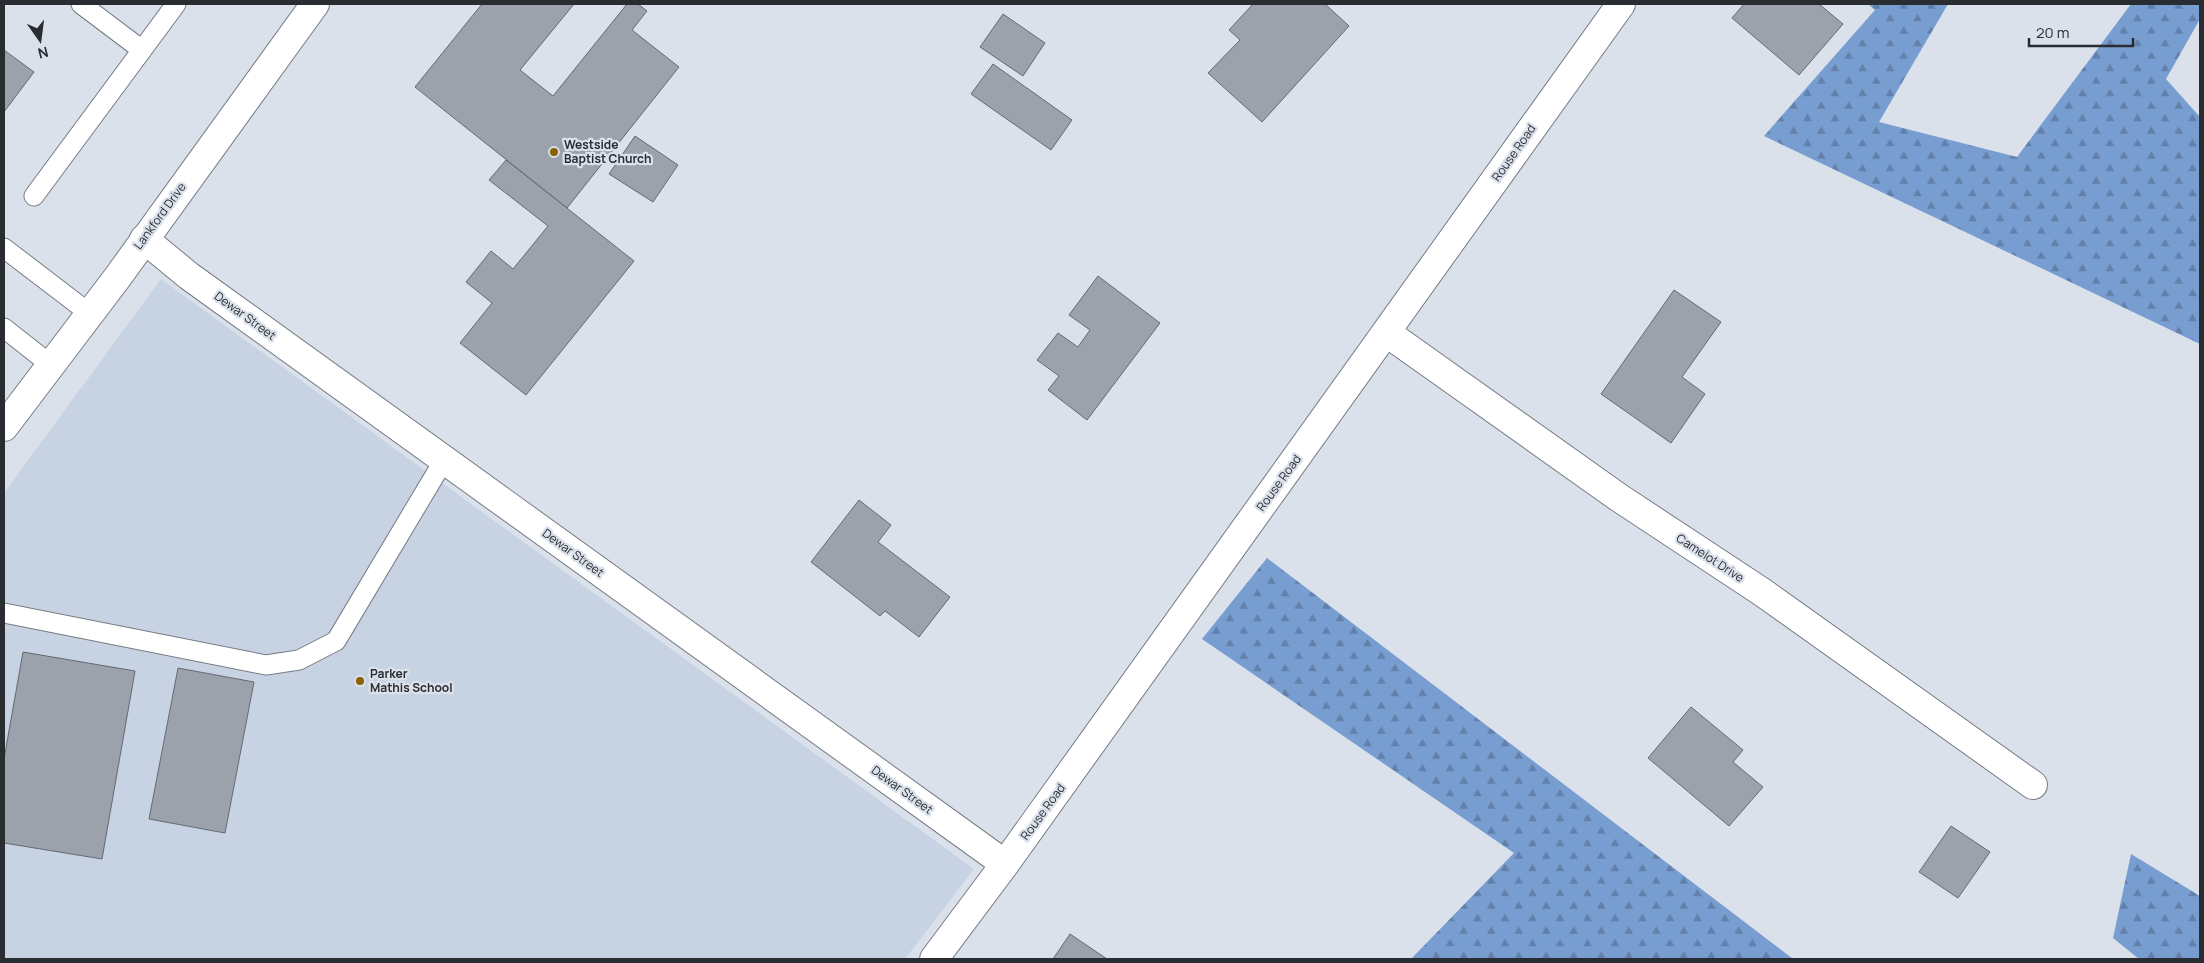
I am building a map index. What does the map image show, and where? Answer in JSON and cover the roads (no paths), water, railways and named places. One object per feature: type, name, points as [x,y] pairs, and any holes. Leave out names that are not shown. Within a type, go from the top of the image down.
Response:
[{"type":"street","name":"Lankford Drive","points":[[4,427],[315,4]]},
{"type":"street","name":"Rouse Road","points":[[934,959],[1005,864],[1387,333],[1621,4]]},
{"type":"street","name":"Dewar Street","points":[[144,239],[189,276],[1005,864]]},
{"type":"street","name":"Camelot Drive","points":[[1387,333],[1618,497],[1762,592],[2033,785]]},
{"type":"lane","points":[[81,4],[142,50]]},
{"type":"lane","points":[[34,196],[176,4]]},
{"type":"lane","points":[[4,248],[89,313]]},
{"type":"lane","points":[[4,328],[51,365]]},
{"type":"lane","points":[[4,613],[266,665],[299,660],[336,641],[444,460]]},
{"type":"place","name":"Westside Baptist Church","points":[[554,152]]},
{"type":"place","name":"Parker Mathis School","points":[[360,681]]}]
